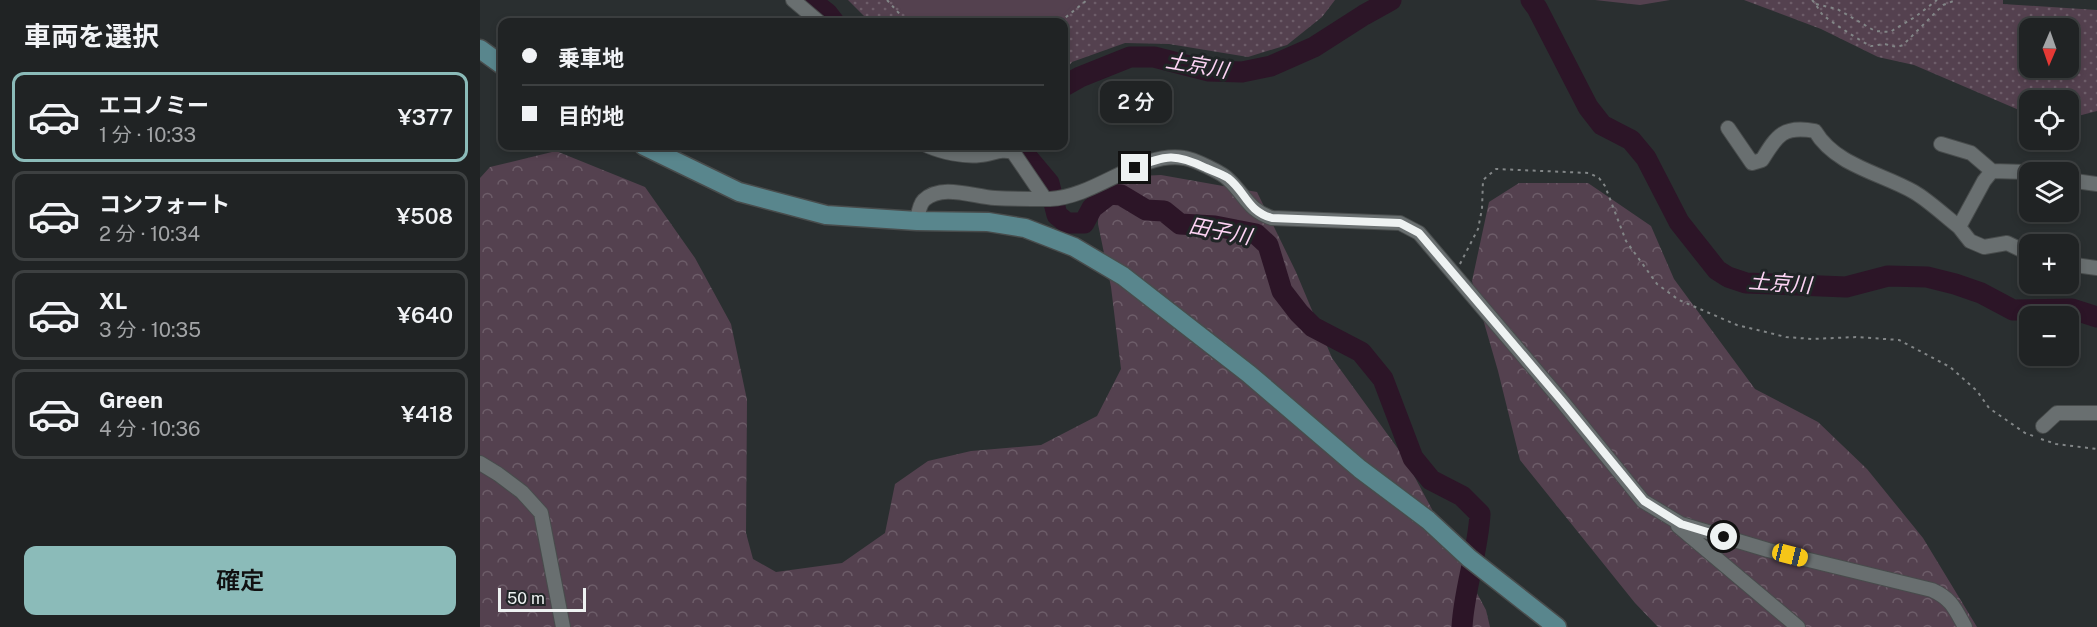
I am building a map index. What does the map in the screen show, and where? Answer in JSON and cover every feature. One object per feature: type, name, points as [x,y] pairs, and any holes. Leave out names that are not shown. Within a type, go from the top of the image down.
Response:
[{"type":"street","points":[[793,0],[814,18]]},
{"type":"street","points":[[480,49],[498,62]]},
{"type":"street","points":[[1728,128],[1752,163],[1762,160],[1775,138],[1783,132],[1802,129],[1815,131],[1822,142],[1846,161],[1916,193],[1959,227],[1970,241],[1984,247],[2007,243],[2019,249]]},
{"type":"street","points":[[1941,144],[1971,153],[1992,171],[2019,172]]},
{"type":"street","points":[[652,150],[739,192],[826,215],[917,221],[988,222],[1025,228],[1074,247],[1116,272],[1248,374],[1360,468],[1428,520],[1469,558],[1557,627]]},
{"type":"street","points":[[942,150],[957,154],[980,155],[999,150]]},
{"type":"street","points":[[1006,150],[1013,152],[1052,199]]},
{"type":"street","points":[[917,221],[924,200],[938,193],[957,192],[994,198],[1052,199],[1104,184],[1150,162],[1166,157],[1186,158],[1228,178],[1256,212],[1272,218],[1400,223],[1419,233],[1561,400],[1634,491],[1798,627]]},
{"type":"street","points":[[1959,227],[1984,181],[1992,171]]},
{"type":"street","points":[[2079,182],[2097,184]]},
{"type":"street","points":[[2079,266],[2097,268]]},
{"type":"street","points":[[2043,426],[2057,413],[2097,413]]},
{"type":"street","points":[[480,463],[522,492],[541,513],[563,627]]},
{"type":"street","points":[[1662,514],[1681,524],[1768,550],[1932,590],[1944,595],[1951,602],[1965,627]]},
{"type":"path","points":[[887,0],[903,18]]},
{"type":"path","points":[[1065,18],[1087,0]]},
{"type":"path","points":[[1812,0],[1821,14],[1835,26],[1848,31],[1868,45],[1881,44],[1895,48],[1903,45],[1943,5],[1956,0]]},
{"type":"path","points":[[1816,4],[1838,9],[1875,31],[1890,32],[1937,0]]},
{"type":"path","points":[[1452,274],[1461,263],[1478,229],[1482,209],[1483,180],[1496,169],[1589,173],[1599,178],[1605,186],[1626,241],[1657,284],[1679,300],[1737,325],[1786,337],[1812,339],[1856,337],[1899,340],[1950,368],[1977,391],[1989,408],[2025,433],[2056,444],[2097,449]]},
{"type":"green space","points":[[848,0],[1335,0],[1322,17],[1287,45],[1248,57],[1169,44],[1125,43],[1072,62],[1068,67],[1068,18],[866,18]]},
{"type":"green space","points":[[892,0],[1078,0],[1059,18],[908,18]]},
{"type":"green space","points":[[1595,0],[1670,0],[1640,5]]},
{"type":"green space","points":[[1744,0],[2003,0],[2003,4],[2097,10],[2097,111],[2079,116],[2079,90],[2019,90],[2019,110],[1914,65],[1878,57],[1821,29]]},
{"type":"green space","points":[[556,151],[645,187],[695,258],[731,324],[747,400],[746,533],[753,559],[776,572],[842,563],[885,533],[895,484],[928,461],[971,451],[1041,445],[1097,416],[1121,369],[1111,287],[1098,224],[1099,178],[1161,175],[1257,192],[1296,272],[1332,358],[1404,457],[1486,610],[1490,627],[480,627],[480,178],[490,167]]},
{"type":"green space","points":[[1519,183],[1588,183],[1651,226],[1674,279],[1755,389],[1818,422],[1867,469],[1923,538],[1977,627],[1658,627],[1635,603],[1520,460],[1498,371],[1472,281],[1489,202]]},
{"type":"waterway","name":"田子川","points":[[810,0],[831,18]]},
{"type":"waterway","name":"土京川","points":[[1068,84],[1130,57],[1154,57],[1209,71],[1242,72],[1271,66],[1314,47],[1391,0]]},
{"type":"waterway","name":"土京川","points":[[1531,0],[1588,107],[1602,125],[1631,140],[1646,158],[1679,222],[1717,270],[1728,277],[1746,283],[1846,287],[1888,276],[1927,277],[1981,293],[2013,310],[2072,309],[2097,317]]},
{"type":"waterway","name":"田子川","points":[[1021,150],[1049,183],[1057,215],[1067,223],[1084,223],[1092,208],[1110,194],[1121,195],[1146,210],[1164,211],[1180,224],[1215,226],[1256,234],[1268,245],[1282,291],[1299,313],[1313,327],[1361,352],[1383,379],[1413,458],[1431,480],[1462,496],[1480,514],[1462,627]]},
{"type":"route","points":[[1135,168],[1166,157],[1186,158],[1228,178],[1256,212],[1262,215],[1272,218],[1400,223],[1413,229],[1419,233],[1561,400],[1644,501],[1681,524],[1724,537]]}]
